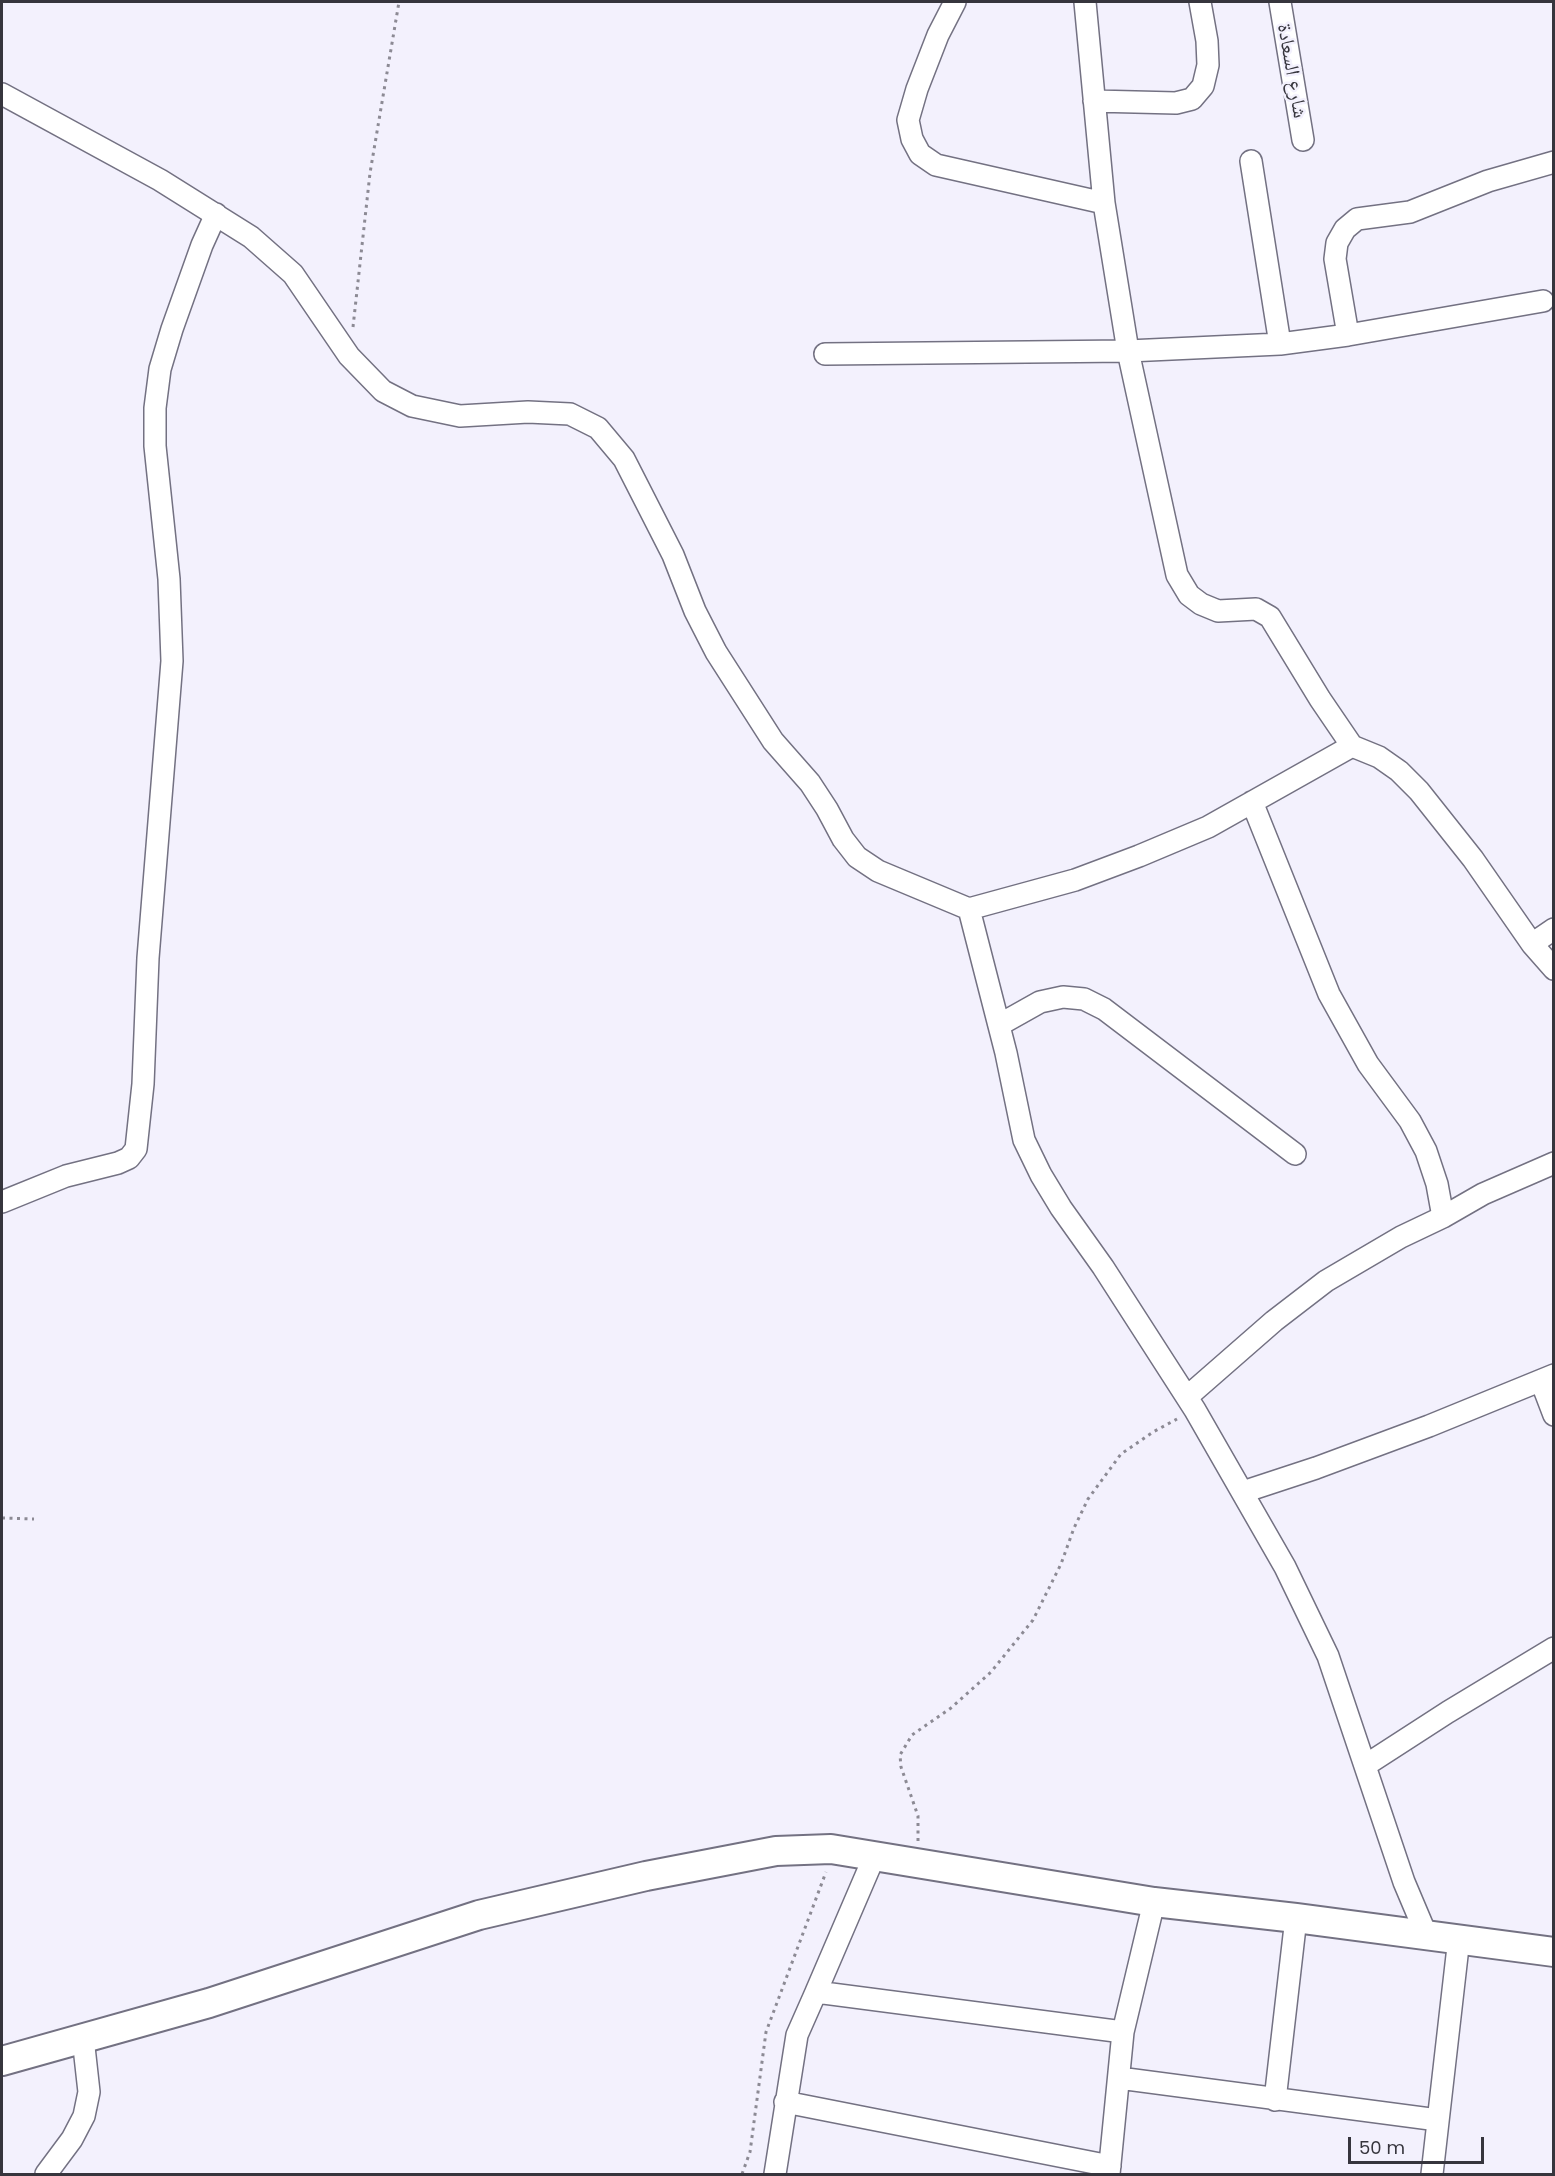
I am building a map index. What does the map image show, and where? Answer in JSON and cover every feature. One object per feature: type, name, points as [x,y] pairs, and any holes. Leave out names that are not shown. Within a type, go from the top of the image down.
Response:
[{"type":"street","points":[[955,2],[917,88],[908,120],[912,139],[920,153],[936,165],[1104,202]]},
{"type":"street","points":[[1085,2],[1104,202],[1128,351],[1177,575],[1189,595],[1201,604],[1218,611],[1256,609],[1270,617],[1352,746],[1379,757],[1400,771],[1473,859],[1532,944],[1554,969]]},
{"type":"street","points":[[1094,101],[1176,103],[1192,99],[1203,86],[1208,65],[1207,41],[1200,2]]},
{"type":"street","name":"شارع السعادة","points":[[1280,2],[1303,140]]},
{"type":"street","points":[[2,94],[160,180],[251,237],[293,274],[350,356],[383,391],[412,406],[460,417],[528,412],[570,414],[598,429],[624,459],[673,555],[695,611],[716,652],[773,741],[810,783],[828,808],[843,839],[857,857],[878,871],[969,909],[1075,880],[1208,827],[1352,746]]},
{"type":"street","points":[[1251,161],[1280,344]]},
{"type":"street","points":[[1348,335],[1335,259],[1337,243],[1345,229],[1357,219],[1410,212],[1488,181],[1554,162]]},
{"type":"street","points":[[2,1202],[66,1176],[118,1163],[129,1158],[136,1149],[143,1084],[148,958],[172,661],[169,579],[155,446],[155,408],[160,369],[172,328],[202,245],[216,214]]},
{"type":"street","points":[[825,354],[1128,351],[1280,344],[1348,335],[1544,301]]},
{"type":"street","points":[[1252,802],[1329,994],[1368,1064],[1410,1121],[1426,1151],[1437,1184],[1443,1217]]},
{"type":"street","points":[[969,909],[999,1025],[1024,1140],[1061,1209],[1103,1267],[1191,1404],[1285,1567],[1328,1656],[1404,1882],[1426,1934]]},
{"type":"street","points":[[1532,944],[1554,928]]},
{"type":"street","points":[[999,1025],[1040,1002],[1063,997],[1083,999],[1104,1009],[1295,1154]]},
{"type":"street","points":[[1191,1404],[1274,1321],[1326,1281],[1401,1236],[1443,1217],[1483,1194],[1554,1163]]},
{"type":"street","points":[[1243,1492],[1429,1426],[1547,1378],[1554,1414]]},
{"type":"street","points":[[1366,1766],[1448,1712],[1554,1648]]},
{"type":"street","points":[[2,2061],[209,2003],[479,1915],[711,1862],[776,1851],[831,1849],[1154,1902],[1296,1917],[1554,1952]]},
{"type":"street","points":[[775,2175],[797,2035],[874,1857]]},
{"type":"street","points":[[785,2102],[1109,2170],[1124,2032],[1154,1902]]},
{"type":"street","points":[[1275,2100],[1296,1917]]},
{"type":"street","points":[[1432,2175],[1459,1938]]},
{"type":"street","points":[[816,1992],[1124,2032]]},
{"type":"street","points":[[46,2175],[72,2139],[84,2116],[89,2092],[83,2038]]},
{"type":"street","points":[[1119,2078],[1438,2120]]},
{"type":"path","points":[[350,356],[370,173],[399,2]]},
{"type":"path","points":[[915,1864],[918,1816],[901,1767],[900,1755],[912,1735],[951,1708],[991,1672],[1033,1620],[1061,1564],[1074,1528],[1088,1499],[1121,1454],[1191,1404]]},
{"type":"path","points":[[2,1518],[33,1519]]},
{"type":"path","points":[[742,2175],[750,2152],[766,2032],[825,1876],[831,1849]]}]
